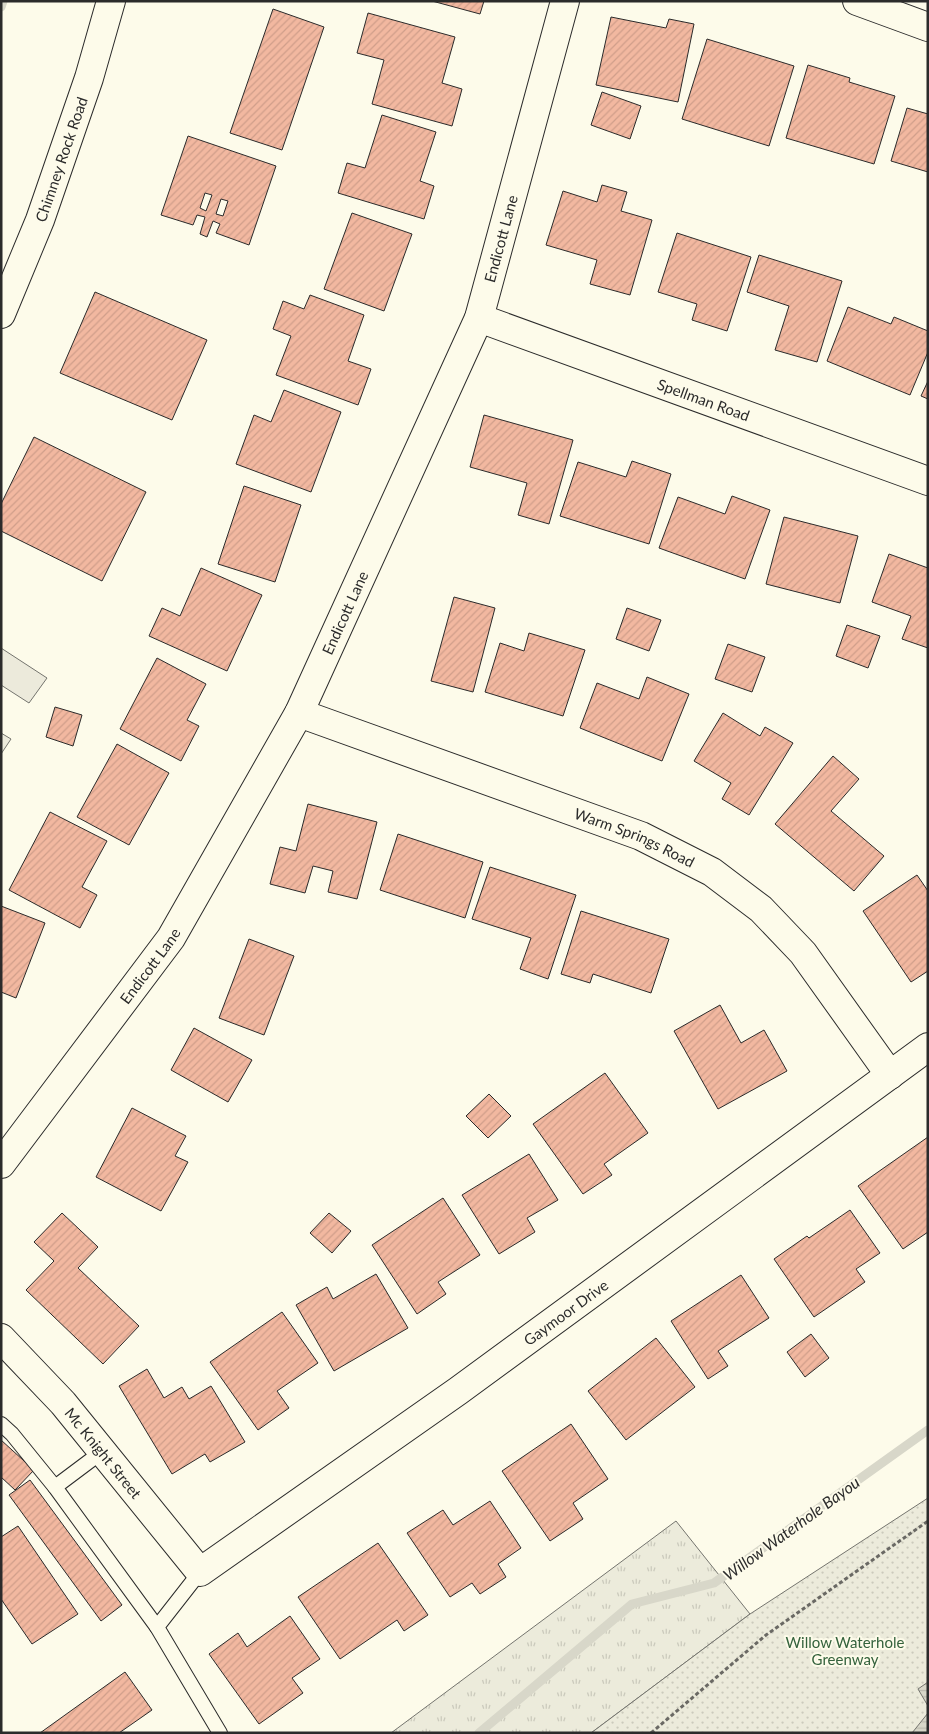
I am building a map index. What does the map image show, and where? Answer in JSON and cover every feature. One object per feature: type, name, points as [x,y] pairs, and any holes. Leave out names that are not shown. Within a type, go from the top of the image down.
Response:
[{"type":"street","name":"Chimney Rock Road","points":[[1,314],[40,220],[89,78],[111,1]]},
{"type":"street","name":"Endicott Lane","points":[[1,1164],[170,938],[299,713],[479,318],[565,1]]},
{"type":"street","points":[[857,1],[928,26]]},
{"type":"street","name":"Spellman Road","points":[[479,318],[928,481]]},
{"type":"street","name":"Warm Springs Road","points":[[299,713],[641,836],[712,872],[761,909],[804,953],[890,1075]]},
{"type":"street","name":"Gaymoor Drive","points":[[200,1572],[458,1391],[928,1047]]},
{"type":"street","name":"Mc Knight Street","points":[[5,1349],[64,1403],[200,1572]]},
{"type":"lane","points":[[1,1424],[12,1434],[55,1487],[157,1627],[220,1733]]},
{"type":"lane","points":[[55,1487],[102,1452]]},
{"type":"lane","points":[[157,1627],[200,1572]]},
{"type":"path","points":[[651,1733],[766,1635],[928,1521]]},
{"type":"green space","name":"Willow Waterhole Greenway","points":[[928,1498],[928,1733],[591,1733],[750,1614]]},
{"type":"green space","points":[[676,1521],[750,1614],[591,1733],[391,1733]]},
{"type":"shaded area","points":[[1,648],[47,678],[29,703],[1,685]]},
{"type":"shaded area","points":[[1,733],[11,739],[1,754]]},
{"type":"shaded area","points":[[928,1682],[928,1706],[918,1689]]},
{"type":"shaded area","points":[[928,1713],[928,1733],[912,1733]]},
{"type":"building","points":[[432,1],[484,1],[480,14]]},
{"type":"building","points":[[273,9],[324,27],[282,150],[230,133]]},
{"type":"building","points":[[368,13],[455,37],[442,83],[462,89],[452,126],[372,104],[384,60],[357,53]]},
{"type":"building","points":[[611,17],[666,28],[669,19],[694,24],[678,102],[596,85]]},
{"type":"building","points":[[707,39],[794,66],[769,146],[682,119]]},
{"type":"building","points":[[808,65],[850,78],[849,82],[895,96],[874,164],[786,138]]},
{"type":"building","points":[[602,92],[641,106],[630,139],[591,125]]},
{"type":"building","points":[[907,108],[928,114],[928,172],[891,161]]},
{"type":"building","points":[[382,115],[436,132],[420,181],[434,186],[424,219],[338,193],[347,163],[365,168]]},
{"type":"building","points":[[188,136],[276,166],[249,245],[216,233],[220,224],[213,221],[207,237],[200,234],[205,217],[197,215],[193,225],[161,215]],"holes":[[[205,193],[212,195],[206,211],[200,208]],[[221,199],[228,201],[223,216],[216,214]]]},
{"type":"building","points":[[602,185],[627,192],[621,211],[652,220],[630,295],[590,284],[597,260],[546,245],[563,191],[597,202]]},
{"type":"building","points":[[352,213],[412,234],[384,311],[324,289]]},
{"type":"building","points":[[677,233],[751,257],[727,331],[692,320],[697,304],[658,292]]},
{"type":"building","points":[[759,255],[842,281],[817,362],[775,350],[789,306],[747,292]]},
{"type":"building","points":[[95,292],[207,340],[172,420],[60,373]]},
{"type":"building","points":[[310,295],[364,315],[348,361],[371,369],[358,405],[276,375],[291,336],[273,329],[283,301],[304,309]]},
{"type":"building","points":[[848,307],[891,324],[894,317],[928,331],[928,352],[910,395],[827,361]]},
{"type":"building","points":[[928,381],[928,399],[921,396]]},
{"type":"building","points":[[284,390],[341,412],[311,492],[236,464],[254,415],[271,422]]},
{"type":"building","points":[[484,415],[573,440],[549,524],[518,515],[527,483],[470,467]]},
{"type":"building","points":[[34,437],[146,492],[102,581],[1,531],[1,504]]},
{"type":"building","points":[[632,461],[671,474],[649,544],[560,516],[578,462],[626,477]]},
{"type":"building","points":[[244,486],[301,505],[275,582],[218,564]]},
{"type":"building","points":[[732,496],[770,510],[745,579],[659,548],[678,497],[725,514]]},
{"type":"building","points":[[784,517],[858,536],[840,603],[766,584]]},
{"type":"building","points":[[889,554],[928,568],[928,648],[902,639],[911,616],[872,602]]},
{"type":"building","points":[[201,568],[262,595],[227,671],[149,636],[162,608],[180,616]]},
{"type":"building","points":[[454,597],[495,608],[473,692],[431,681]]},
{"type":"building","points":[[627,608],[661,620],[649,651],[616,639]]},
{"type":"building","points":[[847,625],[880,636],[868,668],[836,656]]},
{"type":"building","points":[[529,633],[585,650],[563,716],[485,692],[500,643],[524,651]]},
{"type":"building","points":[[728,644],[765,657],[752,692],[715,679]]},
{"type":"building","points":[[157,658],[206,684],[187,720],[199,726],[181,761],[120,729]]},
{"type":"building","points":[[647,677],[689,694],[662,761],[580,728],[597,683],[639,699]]},
{"type":"building","points":[[55,707],[82,715],[73,746],[46,737]]},
{"type":"building","points":[[723,713],[760,736],[765,727],[793,743],[749,815],[722,799],[731,783],[694,761]]},
{"type":"building","points":[[117,744],[169,773],[129,845],[77,817]]},
{"type":"building","points":[[833,756],[859,779],[831,811],[884,856],[854,891],[775,824]]},
{"type":"building","points":[[308,804],[377,822],[357,899],[328,892],[333,871],[313,866],[305,893],[270,884],[280,847],[296,851]]},
{"type":"building","points":[[50,812],[107,841],[82,887],[97,895],[80,928],[9,890]]},
{"type":"building","points":[[398,834],[483,862],[465,918],[380,890]]},
{"type":"building","points":[[490,867],[576,895],[548,979],[520,969],[531,938],[472,919]]},
{"type":"building","points":[[917,875],[928,891],[928,971],[911,982],[863,911]]},
{"type":"building","points":[[1,906],[45,923],[16,998],[1,992]]},
{"type":"building","points":[[581,911],[669,939],[651,993],[593,974],[590,983],[561,974]]},
{"type":"building","points":[[249,939],[294,956],[264,1035],[219,1018]]},
{"type":"building","points":[[720,1005],[741,1043],[764,1030],[787,1071],[718,1109],[674,1031]]},
{"type":"building","points":[[194,1028],[252,1060],[228,1102],[171,1070]]},
{"type":"building","points":[[605,1073],[648,1133],[604,1164],[612,1175],[583,1194],[533,1124]]},
{"type":"building","points":[[489,1094],[511,1116],[488,1138],[466,1116]]},
{"type":"building","points":[[132,1108],[186,1136],[175,1156],[188,1162],[161,1211],[96,1177]]},
{"type":"building","points":[[928,1137],[928,1232],[903,1249],[858,1186]]},
{"type":"building","points":[[529,1154],[558,1200],[527,1218],[535,1232],[499,1254],[462,1195]]},
{"type":"building","points":[[443,1198],[480,1255],[438,1282],[446,1294],[417,1314],[372,1245]]},
{"type":"building","points":[[850,1210],[880,1253],[856,1269],[865,1282],[814,1317],[774,1259]]},
{"type":"building","points":[[62,1213],[98,1247],[78,1268],[139,1326],[103,1364],[26,1290],[54,1261],[34,1242]]},
{"type":"building","points":[[329,1213],[351,1231],[332,1253],[310,1233]]},
{"type":"building","points":[[376,1274],[408,1328],[334,1371],[296,1305],[327,1287],[333,1299]]},
{"type":"building","points":[[741,1275],[769,1318],[718,1351],[728,1366],[708,1379],[671,1321]]},
{"type":"building","points":[[282,1312],[318,1363],[277,1391],[289,1408],[258,1430],[210,1362]]},
{"type":"building","points":[[811,1334],[829,1358],[805,1377],[787,1352]]},
{"type":"building","points":[[656,1338],[695,1387],[626,1440],[588,1391]]},
{"type":"building","points":[[147,1369],[164,1398],[182,1387],[189,1399],[211,1386],[245,1442],[210,1462],[205,1454],[172,1474],[119,1386]]},
{"type":"building","points":[[571,1424],[608,1479],[573,1503],[583,1519],[550,1541],[502,1471]]},
{"type":"building","points":[[1,1440],[34,1470],[15,1490],[1,1477]]},
{"type":"building","points":[[30,1480],[122,1605],[101,1621],[9,1495]]},
{"type":"building","points":[[490,1501],[521,1548],[498,1564],[506,1577],[480,1594],[472,1583],[450,1597],[407,1533],[443,1510],[453,1525]]},
{"type":"building","points":[[18,1526],[78,1614],[32,1644],[1,1599],[1,1537]]},
{"type":"building","points":[[378,1543],[428,1615],[404,1631],[397,1620],[340,1659],[298,1597]]},
{"type":"building","points":[[290,1616],[320,1659],[292,1678],[303,1693],[259,1724],[209,1654],[238,1633],[247,1647]]},
{"type":"building","points":[[125,1672],[152,1710],[119,1733],[40,1733]]},
{"type":"waterway","points":[[1,7],[3,1]]},
{"type":"waterway","name":"Willow Waterhole Bayou","points":[[479,1733],[632,1604],[714,1583],[928,1430]]}]
